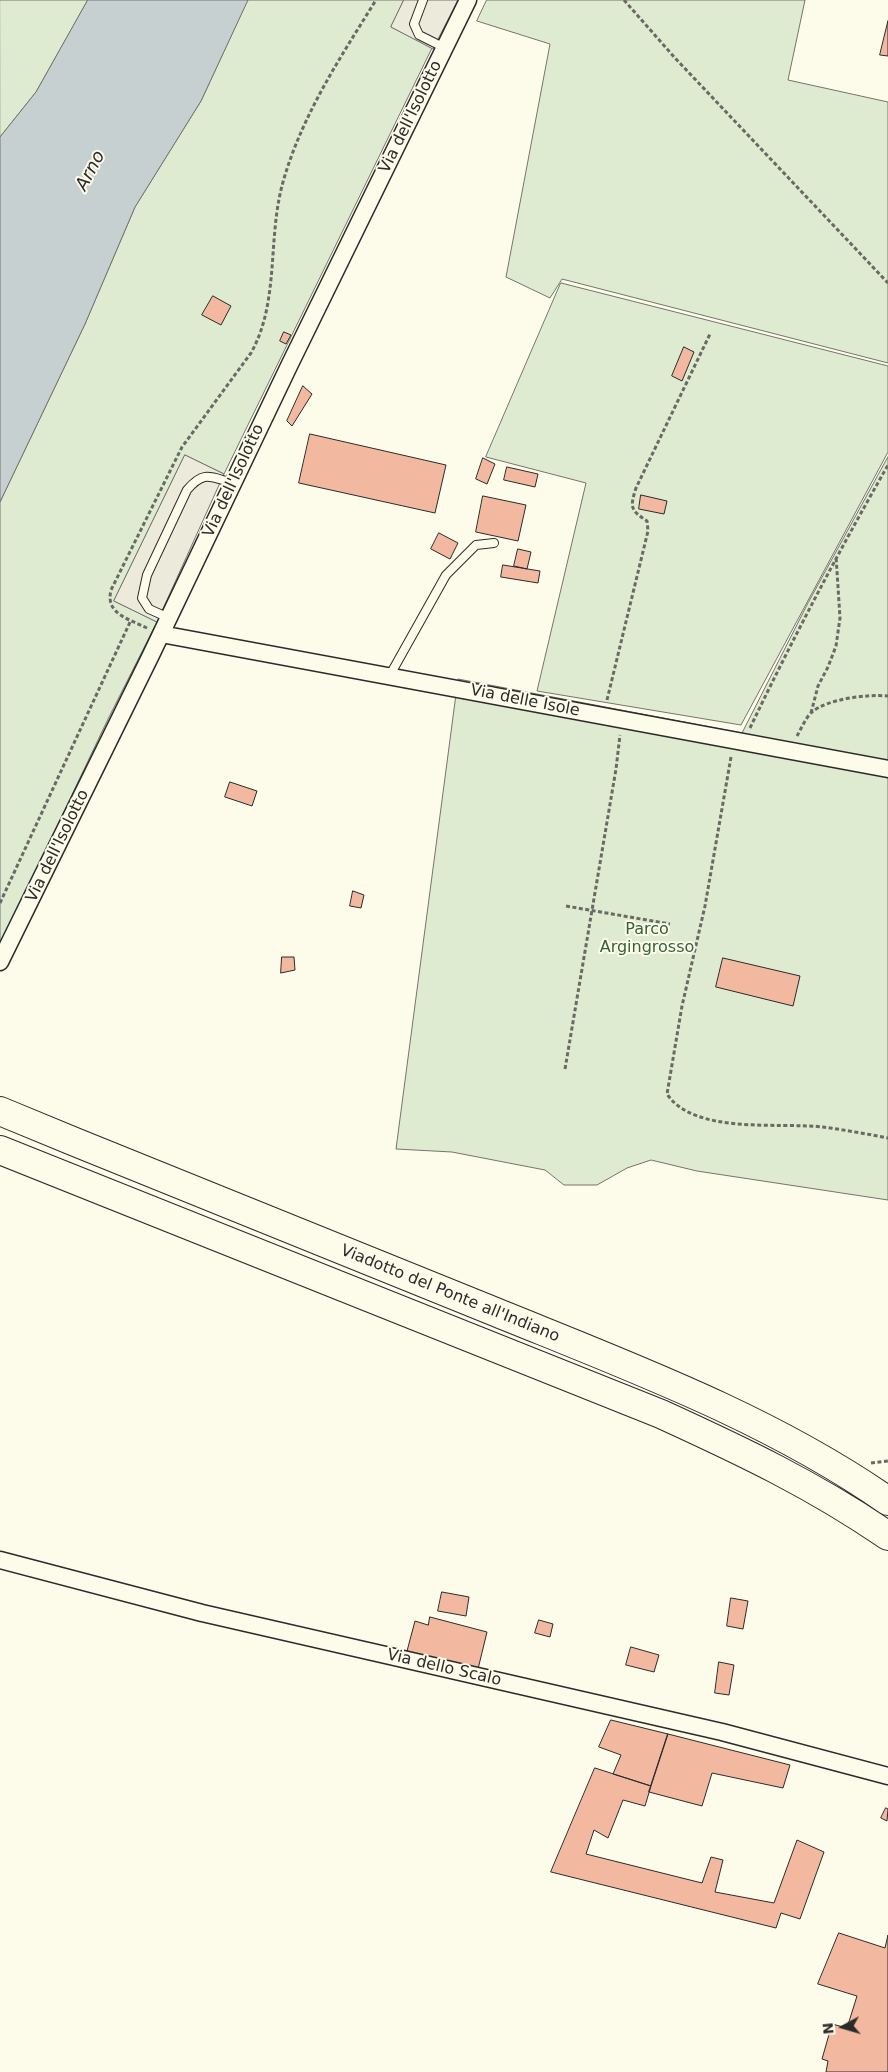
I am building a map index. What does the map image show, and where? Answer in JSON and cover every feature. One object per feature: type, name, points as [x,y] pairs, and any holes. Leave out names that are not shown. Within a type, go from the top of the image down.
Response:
[{"type":"highway","name":"Viadotto del Ponte all'Indiano","points":[[0,1111],[531,1327],[714,1404],[809,1451],[888,1502]]},
{"type":"highway","name":"Viadotto del Ponte all'Indiano","points":[[0,1150],[661,1414],[748,1453],[794,1477],[880,1530]]},
{"type":"street","name":"Via dell'Isolotto","points":[[0,962],[468,0]]},
{"type":"street","name":"Via delle Isole","points":[[161,634],[888,769]]},
{"type":"street","name":"Via dello Scalo","points":[[0,1560],[202,1613],[722,1732],[888,1776]]},
{"type":"lane","points":[[423,0],[414,24],[419,35],[445,48]]},
{"type":"lane","points":[[169,618],[149,609],[142,598],[147,575],[187,490],[197,479],[206,476],[233,483]]},
{"type":"lane","points":[[390,675],[446,575],[476,545],[494,543]]},
{"type":"path","points":[[161,634],[118,613],[110,606],[108,599],[111,590],[182,446],[251,353],[259,337],[265,322],[271,282],[276,224],[283,184],[292,157],[314,104],[345,48],[376,0]]},
{"type":"path","points":[[624,0],[675,58],[888,283]]},
{"type":"path","points":[[603,715],[648,531],[647,521],[635,513],[631,504],[636,488],[710,334]]},
{"type":"path","points":[[888,465],[836,556],[738,741],[705,906],[682,1006],[667,1094],[671,1101],[689,1113],[717,1122],[823,1127],[888,1138]]},
{"type":"path","points":[[789,751],[811,712],[818,686],[828,668],[836,646],[840,618],[836,556]]},
{"type":"path","points":[[0,903],[131,620]]},
{"type":"path","points":[[811,712],[827,704],[851,698],[888,696]]},
{"type":"path","points":[[565,1069],[616,769],[621,719]]},
{"type":"path","points":[[566,906],[670,924]]},
{"type":"path","points":[[869,1463],[888,1461]]},
{"type":"green space","points":[[0,0],[88,0],[36,92],[0,137]]},
{"type":"green space","points":[[248,0],[404,0],[391,27],[432,48],[224,474],[185,455],[114,601],[157,622],[108,719],[0,946],[0,502],[85,324],[135,207],[201,101]]},
{"type":"green space","points":[[487,0],[805,0],[788,80],[888,102],[888,363],[562,279],[550,298],[506,277],[550,44],[477,21]]},
{"type":"green space","points":[[561,283],[888,366],[888,452],[741,725],[537,691],[586,483],[486,457]]},
{"type":"green space","name":"Parco Argingrosso","points":[[888,457],[888,1200],[697,1171],[651,1160],[627,1168],[597,1185],[564,1185],[545,1170],[452,1152],[396,1149],[458,679],[742,733],[808,603]]},
{"type":"shaded area","points":[[404,0],[458,0],[433,49],[391,27]]},
{"type":"shaded area","points":[[185,455],[224,474],[157,622],[114,601]]},
{"type":"water","name":"Arno","points":[[88,0],[248,0],[201,101],[135,207],[85,324],[0,502],[0,137],[36,92]]},
{"type":"building","points":[[888,21],[888,56],[880,55]]},
{"type":"building","points":[[213,296],[231,306],[221,325],[202,315]]},
{"type":"building","points":[[284,332],[291,335],[286,344],[280,341]]},
{"type":"building","points":[[684,347],[694,352],[682,381],[672,376]]},
{"type":"building","points":[[303,386],[312,394],[292,426],[287,421]]},
{"type":"building","points":[[310,434],[446,465],[435,513],[299,483]]},
{"type":"building","points":[[483,458],[495,464],[487,484],[476,479]]},
{"type":"building","points":[[507,467],[538,474],[535,487],[504,480]]},
{"type":"building","points":[[641,495],[667,501],[664,514],[639,509]]},
{"type":"building","points":[[483,496],[526,505],[518,541],[476,532]]},
{"type":"building","points":[[439,533],[458,543],[450,559],[431,549]]},
{"type":"building","points":[[518,549],[531,552],[527,569],[514,566]]},
{"type":"building","points":[[503,565],[540,571],[538,583],[501,577]]},
{"type":"building","points":[[230,782],[257,791],[252,806],[225,797]]},
{"type":"building","points":[[353,891],[364,895],[361,908],[350,906]]},
{"type":"building","points":[[282,957],[294,957],[295,970],[281,973]]},
{"type":"building","points":[[723,958],[800,976],[793,1006],[716,987]]},
{"type":"building","points":[[442,1592],[469,1597],[466,1616],[438,1611]]},
{"type":"building","points":[[731,1598],[748,1601],[743,1629],[727,1626]]},
{"type":"building","points":[[430,1617],[487,1632],[478,1669],[407,1651],[415,1621],[428,1625]]},
{"type":"building","points":[[539,1620],[553,1624],[550,1637],[535,1633]]},
{"type":"building","points":[[631,1647],[659,1655],[654,1672],[626,1665]]},
{"type":"building","points":[[719,1662],[734,1665],[729,1695],[715,1693]]},
{"type":"building","points":[[611,1720],[668,1734],[651,1786],[613,1774],[621,1755],[599,1747]]},
{"type":"building","points":[[668,1734],[790,1765],[783,1788],[712,1773],[702,1806],[649,1792]]},
{"type":"building","points":[[595,1768],[651,1786],[645,1806],[623,1800],[608,1838],[594,1830],[586,1854],[702,1883],[711,1857],[723,1860],[715,1892],[774,1903],[797,1840],[824,1852],[800,1919],[781,1913],[776,1928],[551,1872]]},
{"type":"building","points":[[886,1808],[888,1809],[887,1821],[881,1818]]},
{"type":"building","points":[[839,1933],[885,1948],[888,1935],[888,2072],[826,2072],[828,2061],[822,2059],[832,2024],[847,2028],[857,1996],[818,1984]]}]
